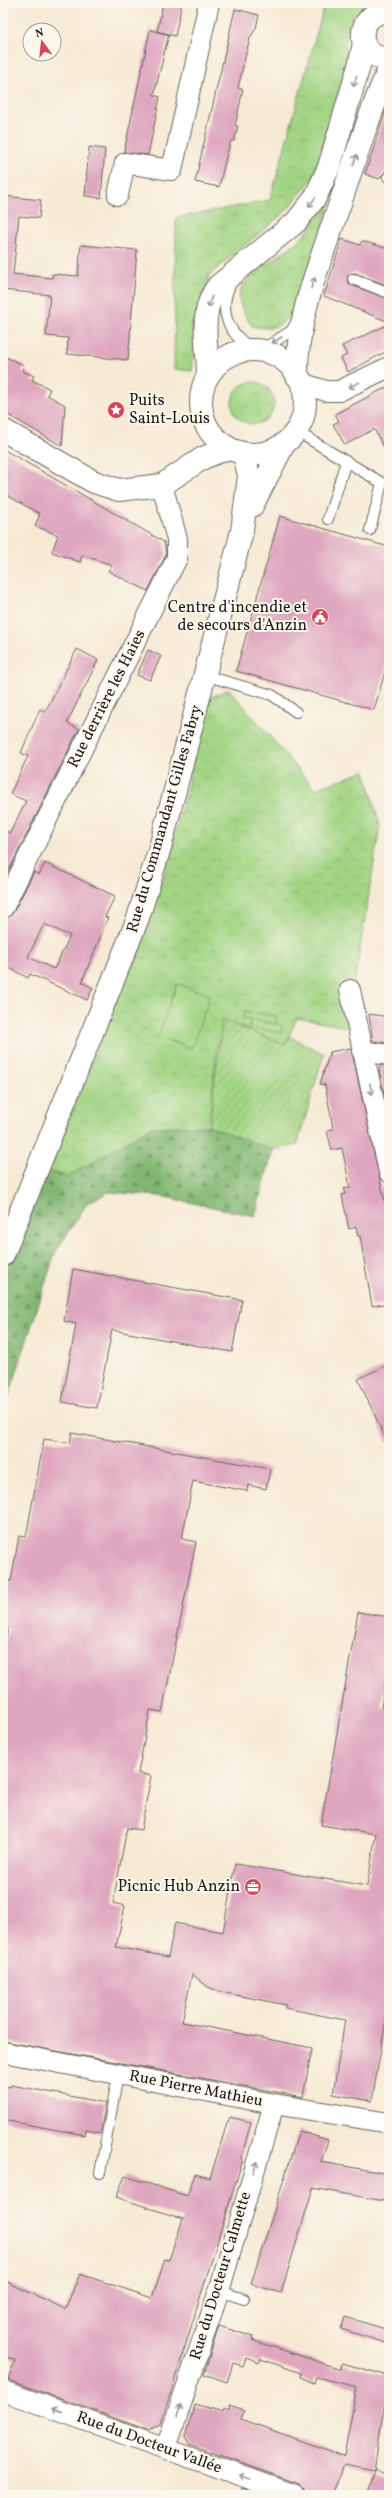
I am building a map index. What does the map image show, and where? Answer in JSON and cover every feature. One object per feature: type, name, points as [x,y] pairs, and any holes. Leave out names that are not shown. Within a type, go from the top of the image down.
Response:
[{"type":"street","points":[[118,195],[125,163],[172,170],[209,3]]},
{"type":"street","points":[[208,376],[206,323],[210,301],[218,286],[296,222],[321,188],[329,167],[359,66],[364,43],[363,33],[365,24],[371,17],[383,9]]},
{"type":"street","points":[[364,43],[374,55],[389,58]]},
{"type":"street","points":[[3,430],[102,485],[128,490],[162,485],[184,472],[203,458],[236,451],[263,453],[290,437],[304,410],[299,380],[298,344],[306,304],[375,102],[389,69]]},
{"type":"street","points":[[184,472],[192,459],[198,442],[201,395],[208,376],[217,365],[228,357],[246,351],[258,351],[282,359],[299,380],[336,392],[349,388],[389,366]]},
{"type":"street","points":[[201,410],[210,432],[236,451]]},
{"type":"street","name":"Rue du Commandant Gilles Fabry","points":[[242,532],[269,469],[290,437]]},
{"type":"street","name":"Rue du Commandant Gilles Fabry","points":[[3,1255],[133,933],[161,844],[242,532],[249,476],[236,451]]},
{"type":"street","name":"Rue derrière les Haies","points":[[3,908],[177,558],[177,539],[162,485]]},
{"type":"street","points":[[350,990],[389,1172]]},
{"type":"street","points":[[362,1051],[389,1055]]},
{"type":"street","name":"Rue Pierre Mathieu","points":[[3,2052],[274,2104],[389,2123]]},
{"type":"street","name":"Rue du Docteur Calmette","points":[[166,2448],[218,2291],[274,2104]]},
{"type":"street","name":"Rue du Docteur Vallée","points":[[3,2391],[295,2495]]},
{"type":"lane","points":[[239,269],[229,290],[226,302],[226,319],[236,337],[258,351],[291,331],[306,304]]},
{"type":"lane","points":[[353,279],[389,293]]},
{"type":"lane","points":[[290,437],[346,461],[382,483],[370,530]]},
{"type":"lane","points":[[328,519],[346,461]]},
{"type":"lane","points":[[204,675],[268,694],[296,712]]},
{"type":"lane","points":[[100,2173],[118,2075]]},
{"type":"lane","points":[[218,2291],[244,2299]]},
{"type":"green space","points":[[325,3],[364,3],[358,24],[345,42],[347,63],[312,179],[286,211],[209,275],[202,300],[192,371],[174,369],[176,218],[270,200]]},
{"type":"green space","points":[[335,188],[296,308],[282,323],[277,326],[266,328],[252,326],[240,304],[241,289],[251,276],[297,242],[308,231]]},
{"type":"green space","points":[[249,382],[257,382],[265,385],[271,391],[274,403],[271,415],[265,421],[257,424],[249,424],[241,421],[235,415],[232,407],[232,399],[235,391],[241,385]]},
{"type":"green space","points":[[229,689],[315,789],[365,771],[380,826],[347,1027],[297,1018],[285,1045],[240,1026],[217,1044],[209,1126],[151,1127],[67,1177],[49,1171],[165,872],[210,698]]},
{"type":"green space","points":[[177,984],[210,995],[192,1048],[158,1037]]},
{"type":"green space","points":[[245,1011],[276,1016],[275,1024],[243,1018]]},
{"type":"green space","points":[[222,1020],[285,1045],[289,1036],[324,1054],[297,1145],[273,1150],[209,1126]]},
{"type":"green space","points":[[250,1020],[282,1025],[281,1033],[249,1027]]},
{"type":"green space","points":[[209,1126],[273,1150],[255,1216],[160,1196],[109,1192],[88,1202],[55,1253],[7,1402],[3,1401],[3,1277],[49,1171],[67,1177],[151,1127]]},
{"type":"building","points":[[163,3],[182,3],[175,36],[157,32]]},
{"type":"building","points":[[235,9],[259,15],[256,28],[250,38],[238,88],[243,89],[235,126],[238,126],[234,141],[231,141],[227,153],[219,187],[195,182]]},
{"type":"building","points":[[150,30],[169,34],[154,95],[160,97],[148,155],[124,152]]},
{"type":"building","points":[[386,110],[389,110],[389,167],[379,179],[365,174]]},
{"type":"building","points":[[89,147],[105,149],[101,198],[85,196]]},
{"type":"building","points":[[3,196],[41,200],[39,218],[19,216],[13,274],[52,278],[53,274],[78,276],[81,245],[137,250],[128,360],[67,354],[68,338],[46,336],[50,295],[3,290]]},
{"type":"building","points":[[342,239],[360,245],[362,241],[389,249],[389,286],[355,273],[349,274],[347,280],[351,285],[389,299],[389,322],[324,296]]},
{"type":"building","points":[[389,324],[389,350],[348,372],[341,358],[347,355],[342,346]]},
{"type":"building","points":[[3,356],[24,365],[22,371],[34,376],[32,380],[50,389],[47,395],[65,405],[62,446],[3,412]]},
{"type":"building","points":[[389,386],[389,457],[374,429],[345,445],[333,424],[339,421],[335,414]]},
{"type":"building","points":[[3,449],[164,542],[166,555],[148,591],[108,571],[112,565],[82,555],[80,562],[52,552],[58,535],[35,526],[40,514],[3,493]]},
{"type":"building","name":"Centre d'incendie et de secours d'Anzin","points":[[280,516],[389,547],[389,658],[374,710],[236,671]]},
{"type":"building","points":[[77,649],[98,660],[67,723],[79,729],[3,882],[3,830],[10,833],[26,801],[10,794],[28,756],[21,753],[40,709],[45,712]]},
{"type":"building","points":[[148,650],[161,656],[150,680],[137,675]]},
{"type":"building","points":[[45,863],[115,896],[105,917],[108,918],[82,982],[93,988],[87,1000],[30,974],[28,978],[9,968],[3,961],[3,919],[13,913],[34,872],[39,875]],"holes":[[[44,924],[70,936],[54,969],[28,957]]]},
{"type":"building","points":[[369,1014],[389,1017],[389,1043],[373,1041]]},
{"type":"building","points":[[351,1048],[389,1221],[389,1303],[372,1306],[360,1236],[358,1236],[356,1227],[349,1229],[342,1195],[345,1194],[344,1189],[350,1187],[342,1148],[332,1150],[327,1131],[333,1129],[331,1116],[325,1085],[320,1084],[330,1052]]},
{"type":"building","points":[[381,1065],[389,1066],[389,1117],[379,1069]]},
{"type":"building","points":[[73,1269],[242,1300],[232,1352],[112,1330],[97,1408],[62,1402],[76,1324],[64,1321]]},
{"type":"building","points":[[389,1364],[389,1446],[358,1379]]},
{"type":"building","points":[[72,1433],[270,1469],[266,1489],[248,1485],[247,1491],[193,1481],[182,1539],[196,1542],[162,1712],[150,1710],[138,1773],[151,1776],[141,1830],[127,1828],[113,1903],[125,1906],[116,1947],[168,1957],[175,1923],[223,1932],[235,1864],[367,1886],[376,1834],[321,1825],[358,1612],[389,1617],[389,1660],[381,1707],[389,1707],[389,2002],[372,2101],[333,2094],[345,2020],[285,2008],[286,2005],[221,1992],[208,1987],[192,1974],[182,2022],[312,2048],[303,2097],[3,2041],[3,1654],[8,1628],[3,1627],[3,1603],[8,1580],[11,1581],[19,1536],[26,1537],[44,1439],[70,1443]]},
{"type":"building","points":[[11,2085],[106,2103],[100,2133],[86,2130],[85,2135],[3,2120],[3,2086],[10,2087]]},
{"type":"building","points":[[229,2117],[251,2122],[241,2159],[243,2159],[161,2424],[148,2430],[8,2380],[15,2360],[3,2356],[3,2291],[7,2282],[65,2309],[80,2274],[152,2298],[165,2259],[169,2260],[183,2219],[116,2197],[125,2176],[187,2196],[195,2174],[210,2178]]},
{"type":"building","points":[[299,2131],[328,2140],[321,2162],[389,2174],[389,2202],[313,2188],[281,2293],[251,2284]]},
{"type":"building","points":[[345,2317],[389,2330],[389,2344],[341,2329]]},
{"type":"building","points":[[219,2326],[253,2337],[252,2340],[341,2369],[342,2363],[389,2376],[374,2470],[344,2464],[332,2495],[306,2495],[304,2488],[299,2484],[189,2444],[185,2436],[195,2404],[223,2412],[224,2409],[229,2411],[230,2406],[244,2411],[241,2419],[344,2456],[357,2387],[316,2377],[314,2383],[300,2377],[301,2373],[261,2359],[259,2363],[246,2358],[243,2366],[233,2363],[227,2382],[204,2374]]},
{"type":"building","points":[[374,2469],[389,2476],[389,2495],[367,2495]]},
{"type":"building","points":[[242,2488],[261,2495],[241,2495]]},
{"type":"place","name":"Puits Saint-Louis","points":[[116,410]]},
{"type":"place","name":"Centre d'incendie et de secours d'Anzin","points":[[320,617]]},
{"type":"place","name":"Picnic Hub Anzin","points":[[253,1887]]}]
